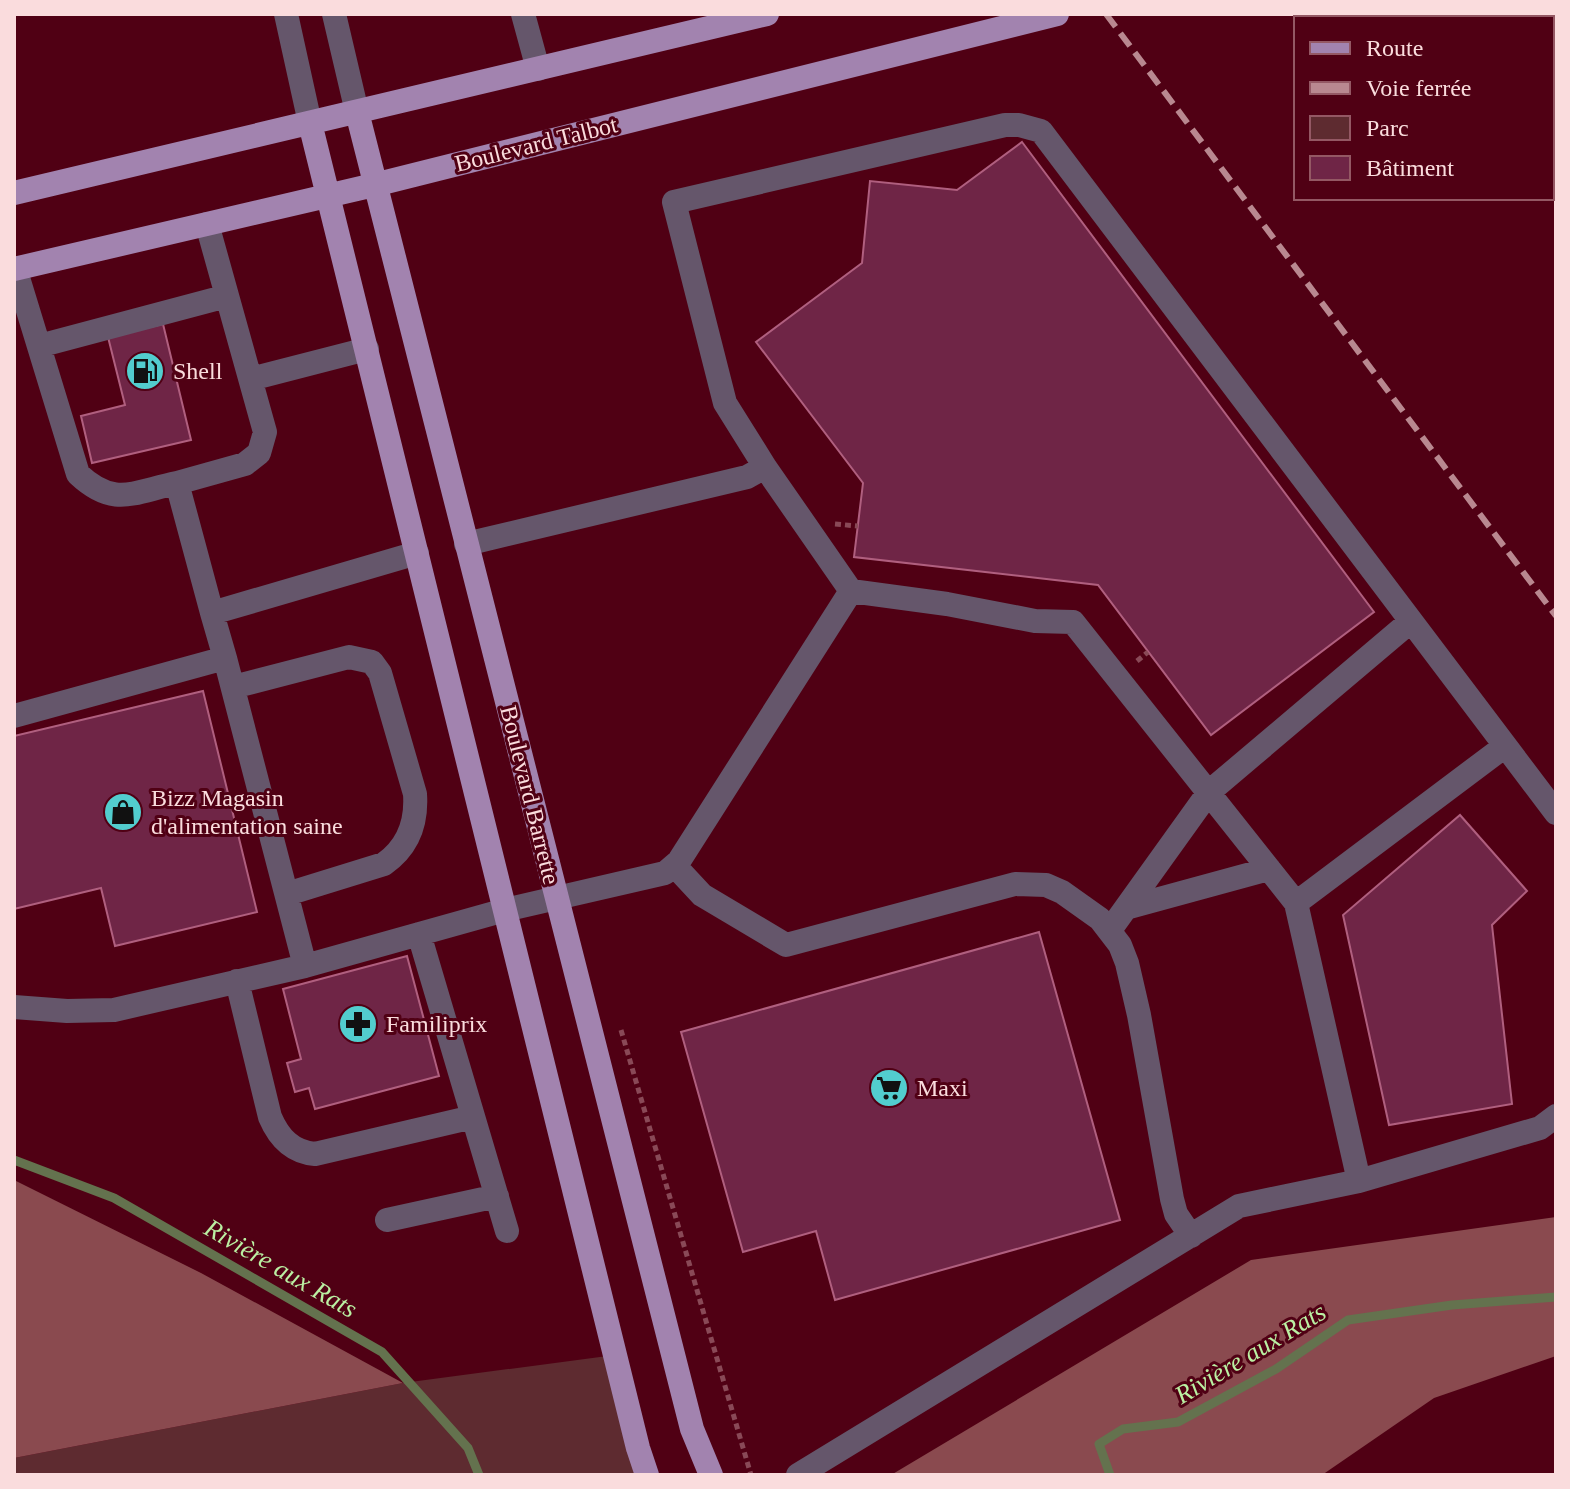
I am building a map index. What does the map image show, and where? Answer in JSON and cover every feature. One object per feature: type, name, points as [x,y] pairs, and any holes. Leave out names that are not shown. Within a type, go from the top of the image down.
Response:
[{"type":"main road","points":[[14,193],[538,69],[715,20],[767,14]]},
{"type":"main road","name":"Boulevard Talbot","points":[[14,268],[329,196],[1057,14]]},
{"type":"main road","name":"Boulevard Barrette","points":[[357,112],[692,1429],[711,1475]]},
{"type":"main road","points":[[310,123],[634,1435],[647,1475]]},
{"type":"street","points":[[286,14],[310,123]]},
{"type":"street","points":[[334,14],[357,112]]},
{"type":"street","points":[[523,14],[538,69]]},
{"type":"street","points":[[1359,1181],[1296,903],[1073,622],[1035,621],[947,604],[851,591],[765,467],[725,403],[674,202],[1005,125],[1033,127],[1041,131],[1556,813]]},
{"type":"street","points":[[14,268],[78,474],[96,490],[115,496],[177,483],[245,464],[259,453],[265,432],[207,224]]},
{"type":"street","points":[[39,346],[227,296]]},
{"type":"street","points":[[251,379],[367,349]]},
{"type":"street","points":[[466,544],[747,477],[765,467]]},
{"type":"street","points":[[177,483],[305,966]]},
{"type":"street","points":[[212,613],[417,553]]},
{"type":"street","points":[[14,1007],[67,1011],[114,1010],[305,966],[505,910],[665,873],[675,866],[851,591]]},
{"type":"street","points":[[1110,930],[1209,792],[1411,621]]},
{"type":"street","points":[[233,687],[349,657],[372,662],[380,673],[415,794],[416,811],[408,840],[395,856],[384,864],[287,894]]},
{"type":"street","points":[[14,716],[225,658]]},
{"type":"street","points":[[1296,903],[1505,746]]},
{"type":"street","points":[[675,866],[702,895],[786,945],[1015,884],[1046,885],[1083,904],[1110,930],[1127,963],[1172,1199],[1176,1214],[1191,1236]]},
{"type":"street","points":[[1126,908],[1269,869]]},
{"type":"street","points":[[419,934],[507,1231]]},
{"type":"street","points":[[237,981],[270,1117],[275,1129],[294,1149],[315,1154],[473,1117]]},
{"type":"street","points":[[798,1475],[1239,1206],[1359,1181],[1540,1128],[1556,1116]]},
{"type":"street","points":[[387,1220],[497,1196]]},
{"type":"green space","points":[[615,1355],[647,1475],[14,1475],[14,1458],[403,1383]]},
{"type":"shaded area","points":[[14,1180],[201,1273],[403,1383],[14,1458]]},
{"type":"shaded area","points":[[1556,1217],[1556,1356],[1434,1398],[1322,1475],[891,1475],[1251,1260]]},
{"type":"building","points":[[1022,142],[1374,612],[1211,735],[1098,585],[854,557],[863,483],[756,342],[862,263],[870,181],[957,190]]},
{"type":"building","name":"Shell","points":[[163,324],[191,440],[92,463],[81,416],[125,405],[108,337]]},
{"type":"building","name":"Bizz Magasin d'alimentation saine","points":[[203,691],[257,912],[115,946],[101,888],[14,909],[14,736]]},
{"type":"building","points":[[1460,815],[1527,891],[1492,925],[1512,1104],[1389,1125],[1343,915]]},
{"type":"building","name":"Maxi","points":[[1039,932],[1120,1220],[835,1300],[816,1231],[743,1252],[681,1032]]},
{"type":"building","name":"Familiprix","points":[[407,956],[439,1076],[315,1109],[309,1088],[295,1092],[287,1063],[301,1059],[283,989]]},
{"type":"waterway","name":"Rivière aux Rats","points":[[14,1160],[114,1198],[382,1352],[468,1448],[479,1475]]},
{"type":"waterway","name":"Rivière aux Rats","points":[[1110,1475],[1099,1444],[1123,1429],[1178,1422],[1276,1369],[1348,1320],[1452,1305],[1556,1297]]},
{"type":"railway","points":[[1106,14],[1556,616]]},
{"type":"place","name":"Shell","points":[[145,371]]},
{"type":"place","name":"Bizz Magasin d'alimentation saine","points":[[123,812]]},
{"type":"place","name":"Familiprix","points":[[358,1024]]},
{"type":"place","name":"Maxi","points":[[889,1088]]}]
